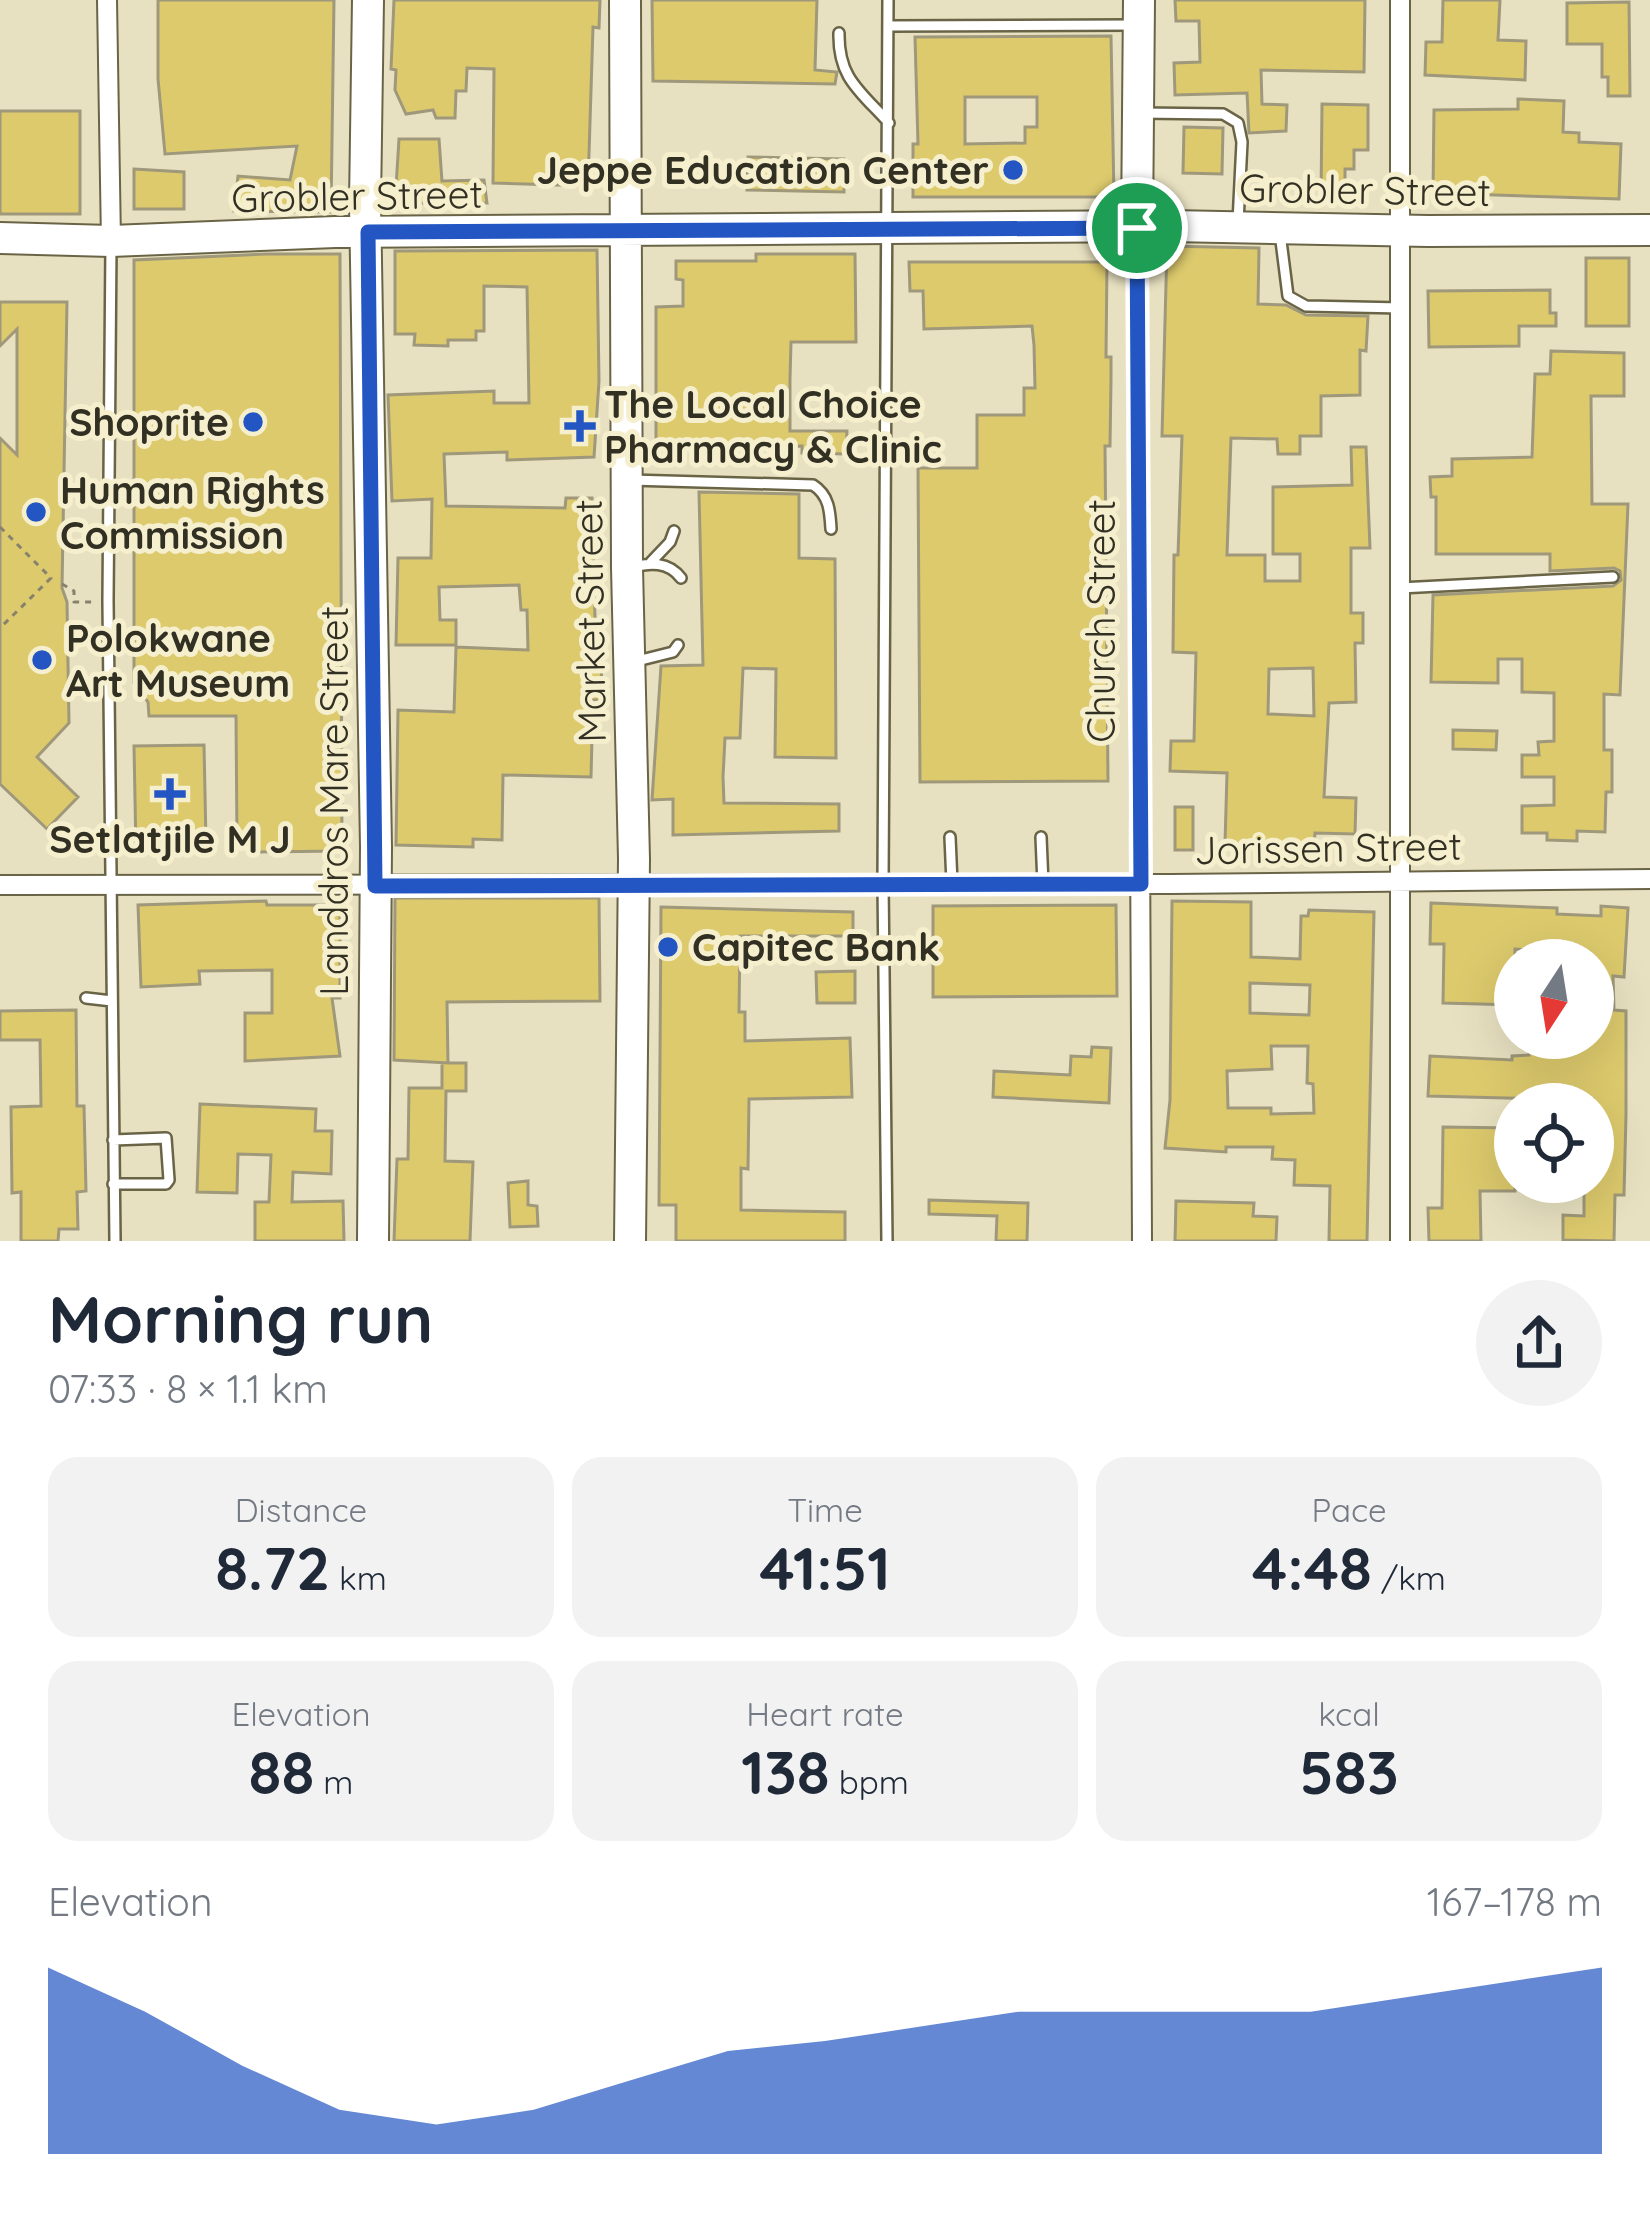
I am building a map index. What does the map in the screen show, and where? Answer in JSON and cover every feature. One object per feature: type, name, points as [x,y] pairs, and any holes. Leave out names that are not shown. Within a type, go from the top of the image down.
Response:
[{"type":"main road","name":"Landdros Mare Street","points":[[368,0],[373,1241]]},
{"type":"main road","name":"Market Street","points":[[625,0],[627,480],[639,565],[628,664],[634,885],[630,1241]]},
{"type":"main road","name":"Church Street","points":[[1137,228],[1139,12]]},
{"type":"main road","name":"Grobler Street","points":[[0,238],[111,241],[368,232],[1238,227],[1650,230]]},
{"type":"street","points":[[107,0],[111,241]]},
{"type":"street","points":[[1400,0],[1400,1241]]},
{"type":"street","name":"Church Street","points":[[1137,228],[1142,1241]]},
{"type":"street","name":"Jorissen Street","points":[[0,886],[1650,879]]},
{"type":"lane","points":[[886,1241],[888,0]]},
{"type":"lane","points":[[889,26],[1139,12]]},
{"type":"lane","points":[[839,33],[839,62],[845,75],[889,123]]},
{"type":"lane","points":[[1139,113],[1223,114],[1238,124],[1242,142],[1238,227]]},
{"type":"lane","points":[[1280,228],[1288,296],[1295,303],[1402,308]]},
{"type":"lane","points":[[111,241],[107,602],[115,1241]]},
{"type":"lane","points":[[627,480],[813,484],[829,506],[831,529]]},
{"type":"lane","points":[[639,565],[670,542],[674,531]]},
{"type":"lane","points":[[639,565],[670,568],[681,578]]},
{"type":"lane","points":[[1400,588],[1613,578]]},
{"type":"lane","points":[[628,664],[674,652],[678,645]]},
{"type":"lane","points":[[950,837],[952,883]]},
{"type":"lane","points":[[1041,837],[1043,884]]},
{"type":"lane","points":[[86,998],[112,1001]]},
{"type":"lane","points":[[113,1140],[166,1138],[169,1180],[166,1184],[113,1184]]},
{"type":"path","points":[[0,527],[51,578],[74,591],[74,602],[107,602]]},
{"type":"path","points":[[0,628],[51,578]]},
{"type":"building","points":[[158,0],[334,0],[331,212],[234,211],[238,176],[290,180],[297,146],[165,154]]},
{"type":"building","points":[[394,0],[600,0],[599,28],[593,27],[588,186],[493,183],[494,69],[467,68],[466,91],[456,91],[455,118],[436,118],[433,110],[406,114],[395,90],[396,70],[391,69]]},
{"type":"building","points":[[652,0],[817,0],[815,70],[837,72],[835,84],[653,81]]},
{"type":"building","points":[[1175,0],[1365,0],[1364,72],[1261,70],[1262,104],[1287,105],[1286,131],[1249,133],[1247,93],[1175,95],[1174,63],[1200,62],[1199,21],[1176,21]]},
{"type":"building","points":[[1443,0],[1500,0],[1498,40],[1526,41],[1525,80],[1425,75],[1426,42],[1442,42]]},
{"type":"building","points":[[1629,2],[1630,96],[1608,96],[1608,77],[1602,77],[1602,44],[1567,44],[1567,3]]},
{"type":"building","points":[[1111,36],[1114,197],[913,197],[913,144],[918,144],[915,37]],"holes":[[[965,97],[1037,97],[1037,127],[1025,127],[1025,143],[965,144]]]},
{"type":"building","points":[[1518,99],[1564,101],[1563,132],[1579,133],[1579,142],[1621,144],[1619,199],[1433,193],[1434,110],[1518,109]]},
{"type":"building","points":[[1322,104],[1368,105],[1368,150],[1354,150],[1354,169],[1345,169],[1345,200],[1321,199]]},
{"type":"building","points":[[0,111],[80,111],[80,214],[0,214]]},
{"type":"building","points":[[1184,127],[1223,128],[1222,174],[1183,173]]},
{"type":"building","points":[[399,139],[439,139],[442,181],[484,180],[487,203],[395,203]]},
{"type":"building","points":[[748,157],[844,159],[844,192],[747,190]]},
{"type":"building","points":[[134,169],[184,172],[184,209],[134,209]]},
{"type":"building","points":[[1167,246],[1259,248],[1258,304],[1286,305],[1306,315],[1368,316],[1366,351],[1360,350],[1360,395],[1321,396],[1321,436],[1300,436],[1300,454],[1278,454],[1277,439],[1231,438],[1227,555],[1265,555],[1265,581],[1300,581],[1300,554],[1273,554],[1273,487],[1352,485],[1351,447],[1366,447],[1370,548],[1351,548],[1351,613],[1363,613],[1363,643],[1355,643],[1356,702],[1329,703],[1324,797],[1356,798],[1355,834],[1315,833],[1314,845],[1225,843],[1227,773],[1170,771],[1171,741],[1194,741],[1196,653],[1173,652],[1182,436],[1162,436]],"holes":[[[1313,668],[1314,716],[1268,714],[1269,669]]]},
{"type":"building","points":[[597,250],[599,381],[594,457],[507,460],[507,452],[444,454],[446,506],[565,508],[566,498],[592,498],[603,700],[593,700],[591,777],[503,775],[502,840],[473,839],[473,847],[396,845],[398,710],[454,712],[456,647],[528,650],[527,610],[521,610],[519,585],[439,587],[440,620],[456,620],[456,645],[396,645],[398,558],[431,558],[432,499],[392,501],[388,395],[494,391],[494,403],[529,403],[527,287],[484,286],[484,331],[476,331],[476,340],[448,340],[448,346],[414,345],[415,334],[395,334],[395,251]]},
{"type":"building","points":[[340,254],[342,851],[251,852],[251,842],[237,842],[236,716],[149,716],[148,702],[134,683],[134,260]]},
{"type":"building","points":[[756,254],[855,254],[856,342],[791,342],[790,431],[847,431],[846,454],[802,453],[802,446],[656,447],[656,307],[683,306],[683,280],[676,279],[676,261],[756,261]]},
{"type":"building","points":[[1586,258],[1629,258],[1629,326],[1586,326]]},
{"type":"building","points":[[909,262],[1107,262],[1106,357],[1111,357],[1110,446],[1105,446],[1108,781],[920,782],[918,468],[977,468],[977,415],[1024,415],[1024,388],[1035,388],[1032,326],[924,329],[923,291],[910,291]]},
{"type":"building","points":[[1550,290],[1550,313],[1556,313],[1556,326],[1519,326],[1519,346],[1429,347],[1428,291]]},
{"type":"building","points":[[0,302],[67,302],[62,588],[67,602],[69,723],[37,757],[78,797],[47,829],[0,784],[0,438],[17,455],[17,329],[0,346]]},
{"type":"building","points":[[1551,351],[1624,353],[1624,396],[1591,396],[1592,504],[1628,504],[1620,695],[1604,694],[1604,750],[1612,750],[1612,792],[1606,792],[1605,832],[1577,831],[1577,841],[1522,833],[1522,806],[1554,805],[1554,777],[1522,777],[1522,755],[1539,755],[1538,742],[1554,741],[1554,693],[1522,692],[1522,659],[1498,659],[1498,683],[1431,682],[1433,595],[1613,586],[1621,580],[1620,571],[1614,568],[1550,571],[1550,554],[1436,554],[1436,497],[1431,497],[1430,477],[1452,476],[1452,459],[1532,457],[1535,374],[1550,374]]},
{"type":"building","points":[[699,492],[799,494],[799,558],[835,559],[836,758],[775,757],[776,669],[743,668],[740,738],[725,738],[723,777],[724,803],[839,804],[839,831],[673,835],[673,799],[652,800],[661,666],[703,665]]},
{"type":"building","points":[[1453,730],[1497,731],[1496,750],[1453,749]]},
{"type":"building","name":"Setlatjile M J","points":[[204,745],[206,842],[189,843],[189,851],[136,852],[134,746]]},
{"type":"building","points":[[1175,807],[1193,807],[1193,850],[1175,850]]},
{"type":"building","points":[[395,898],[599,898],[600,1001],[447,1002],[448,1063],[394,1060]]},
{"type":"building","points":[[266,901],[267,905],[340,905],[340,998],[332,998],[340,1056],[245,1061],[245,1013],[272,1013],[272,970],[199,971],[200,984],[141,987],[138,905]]},
{"type":"building","points":[[1172,901],[1251,902],[1251,957],[1300,959],[1301,916],[1308,916],[1309,910],[1374,912],[1367,1241],[1329,1241],[1330,1186],[1294,1185],[1295,1160],[1272,1159],[1273,1147],[1226,1147],[1226,1152],[1165,1148],[1170,1100]],"holes":[[[1250,983],[1310,985],[1309,1015],[1250,1013]],[[1271,1046],[1308,1046],[1307,1083],[1313,1084],[1314,1113],[1228,1108],[1227,1071],[1272,1069]]]},
{"type":"building","points":[[1431,903],[1557,908],[1557,914],[1601,916],[1601,906],[1628,908],[1624,977],[1614,976],[1614,939],[1494,939],[1494,1004],[1443,1003],[1444,944],[1430,944]]},
{"type":"building","points":[[1116,905],[1117,996],[933,997],[933,906]]},
{"type":"building","points":[[661,907],[853,912],[853,936],[740,936],[739,1012],[745,1012],[745,1041],[850,1038],[852,1097],[749,1099],[748,1169],[741,1168],[741,1210],[845,1212],[845,1241],[676,1241],[676,1205],[659,1205]]},
{"type":"building","points":[[855,971],[855,1003],[817,1003],[816,972]]},
{"type":"building","points":[[76,1010],[77,1106],[84,1106],[86,1191],[77,1192],[78,1229],[59,1229],[58,1241],[21,1241],[21,1192],[12,1193],[11,1107],[41,1106],[40,1040],[0,1040],[0,1011]]},
{"type":"building","points":[[1614,1010],[1626,1011],[1624,1195],[1615,1195],[1614,1241],[1563,1240],[1563,1215],[1584,1216],[1584,1203],[1614,1203],[1614,1083],[1494,1083],[1494,1098],[1428,1096],[1430,1056],[1614,1059]]},
{"type":"building","points":[[1092,1047],[1111,1048],[1109,1103],[993,1097],[994,1071],[1070,1075],[1071,1056],[1091,1057]]},
{"type":"building","points":[[442,1063],[466,1063],[466,1091],[446,1091],[445,1161],[473,1162],[470,1241],[394,1241],[397,1159],[408,1159],[409,1088],[442,1088]]},
{"type":"building","points":[[200,1104],[316,1109],[315,1131],[332,1131],[331,1174],[293,1172],[292,1202],[343,1201],[344,1241],[255,1241],[255,1202],[269,1202],[271,1155],[238,1154],[237,1193],[197,1192]]},
{"type":"building","points":[[1443,1127],[1494,1128],[1494,1191],[1480,1191],[1481,1241],[1429,1241],[1428,1208],[1442,1208]]},
{"type":"building","points":[[528,1181],[528,1205],[537,1206],[538,1226],[510,1227],[508,1183]]},
{"type":"building","points":[[929,1200],[1028,1203],[1027,1241],[996,1241],[997,1216],[929,1214]]},
{"type":"building","points":[[1176,1201],[1254,1203],[1253,1216],[1277,1217],[1276,1241],[1175,1241]]},
{"type":"place","name":"Jeppe Education Center","points":[[1013,170]]},
{"type":"place","name":"Shoprite","points":[[253,422]]},
{"type":"place","name":"The Local Choice Pharmacy & Clinic","points":[[580,426]]},
{"type":"place","name":"Human Rights Commission","points":[[36,512]]},
{"type":"place","name":"Polokwane Art Museum","points":[[42,660]]},
{"type":"place","name":"Setlatjile M J","points":[[170,794]]},
{"type":"place","name":"Capitec Bank","points":[[668,947]]},
{"type":"route","points":[[1137,228],[1141,884],[375,886],[368,232],[1137,228]]}]
